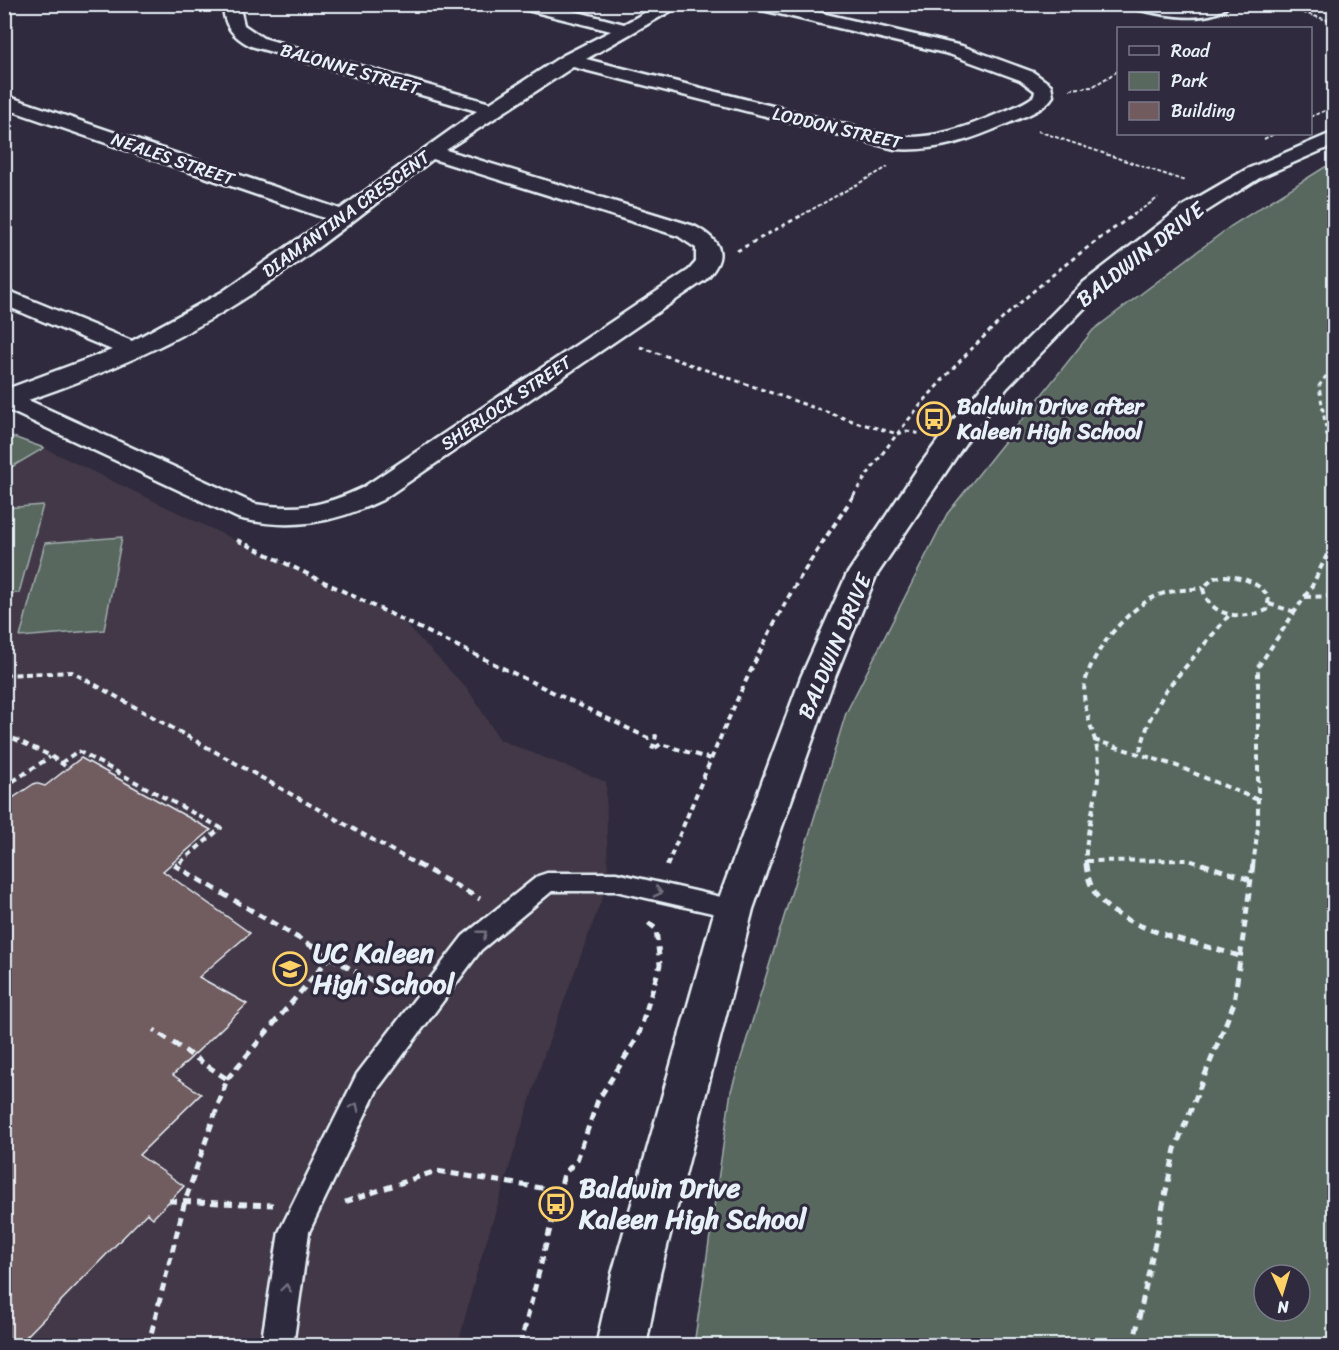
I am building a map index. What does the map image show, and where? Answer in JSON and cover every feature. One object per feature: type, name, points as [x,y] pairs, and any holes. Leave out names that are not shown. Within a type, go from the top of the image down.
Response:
[{"type":"street","name":"BALONNE STREET","points":[[231,4],[231,18],[235,28],[257,42],[491,109]]},
{"type":"street","points":[[525,4],[625,29]]},
{"type":"street","name":"DIAMANTINA CRESCENT","points":[[5,399],[133,350],[231,297],[491,109],[568,60],[675,4]]},
{"type":"street","points":[[758,4],[955,50],[1014,70],[1042,86]]},
{"type":"street","points":[[1137,4],[1185,11],[1203,10],[1222,4]]},
{"type":"street","name":"LODDON STREET","points":[[568,60],[876,140],[920,145],[950,141],[1003,119],[1042,100],[1045,93],[1042,86]]},
{"type":"street","name":"NEALES STREET","points":[[4,101],[342,217]]},
{"type":"street","name":"BALDWIN DRIVE","points":[[621,1346],[639,1263],[734,909],[818,677],[861,576],[950,442],[998,383],[1092,287],[1191,211],[1254,173],[1335,138]]},
{"type":"street","points":[[430,152],[677,228],[700,239],[710,254]]},
{"type":"street","name":"SHERLOCK STREET","points":[[5,399],[236,508],[263,516],[295,517],[329,512],[366,498],[696,275],[707,265],[710,254]]},
{"type":"street","points":[[4,296],[133,350]]},
{"type":"lane","points":[[278,1346],[294,1232],[306,1206],[368,1082],[472,943],[547,882],[616,882],[734,909]]},
{"type":"path","points":[[1274,4],[1335,22]]},
{"type":"path","points":[[1042,86],[1061,89],[1092,87],[1117,72]]},
{"type":"path","points":[[1312,117],[1335,107]]},
{"type":"path","points":[[1003,119],[1185,181]]},
{"type":"path","points":[[710,254],[724,255],[738,250],[917,151],[920,145]]},
{"type":"path","points":[[607,335],[855,422],[898,434],[907,431],[950,442]]},
{"type":"path","points":[[1335,364],[1319,386],[1329,447],[1335,521]]},
{"type":"path","points":[[230,536],[648,738],[656,736],[652,750],[661,744],[711,759]]},
{"type":"path","points":[[1133,1346],[1175,1149],[1234,1002],[1258,827],[1258,667],[1295,612],[1335,540]]},
{"type":"path","points":[[1203,588],[1206,600],[1211,606],[1230,615],[1260,614],[1267,610],[1269,604],[1269,597],[1265,591],[1247,580],[1236,577],[1214,578],[1203,588],[1156,596],[1139,605],[1105,646],[1093,662],[1083,686],[1086,718],[1098,754],[1097,788],[1086,873],[1098,897],[1113,911],[1142,925],[1240,956]]},
{"type":"path","points":[[1304,597],[1335,596]]},
{"type":"path","points":[[1269,604],[1295,612]]},
{"type":"path","points":[[1140,751],[1149,721],[1166,690],[1230,615]]},
{"type":"path","points":[[4,675],[72,672],[507,914]]},
{"type":"path","points":[[4,734],[51,756],[68,768]]},
{"type":"path","points":[[1094,740],[1140,751],[1206,775],[1258,800]]},
{"type":"path","points":[[62,763],[78,751],[221,828],[176,866],[422,1011]]},
{"type":"path","points":[[4,787],[51,756]]},
{"type":"path","points":[[1086,861],[1189,860],[1251,880]]},
{"type":"path","points":[[148,1346],[185,1201],[227,1078],[330,957]]},
{"type":"path","points":[[154,1030],[227,1078]]},
{"type":"path","points":[[168,1201],[330,1207],[436,1171],[560,1191]]},
{"type":"shaded area","name":"UC Kaleen High School","points":[[44,448],[403,621],[469,691],[500,740],[606,782],[608,882],[544,1055],[476,1275],[458,1345],[5,1345],[4,471]]},
{"type":"green space","points":[[1334,165],[1334,1345],[694,1345],[731,1091],[846,713],[947,514],[1093,330],[1231,226],[1325,167]]},
{"type":"green space","points":[[5,434],[44,448],[5,471]]},
{"type":"green space","points":[[43,505],[19,593],[5,594],[5,508]]},
{"type":"green space","points":[[122,537],[104,630],[20,637],[45,543]]},
{"type":"building","points":[[81,758],[211,830],[163,871],[250,933],[199,977],[247,1004],[173,1075],[201,1094],[139,1155],[184,1186],[153,1218],[147,1213],[17,1346],[4,1346],[4,804],[35,783],[45,786]]},
{"type":"place","name":"Baldwin Drive after Kaleen High School","points":[[934,419]]},
{"type":"place","name":"UC Kaleen High School","points":[[290,969]]},
{"type":"place","name":"Baldwin Drive Kaleen High School","points":[[556,1204]]}]
